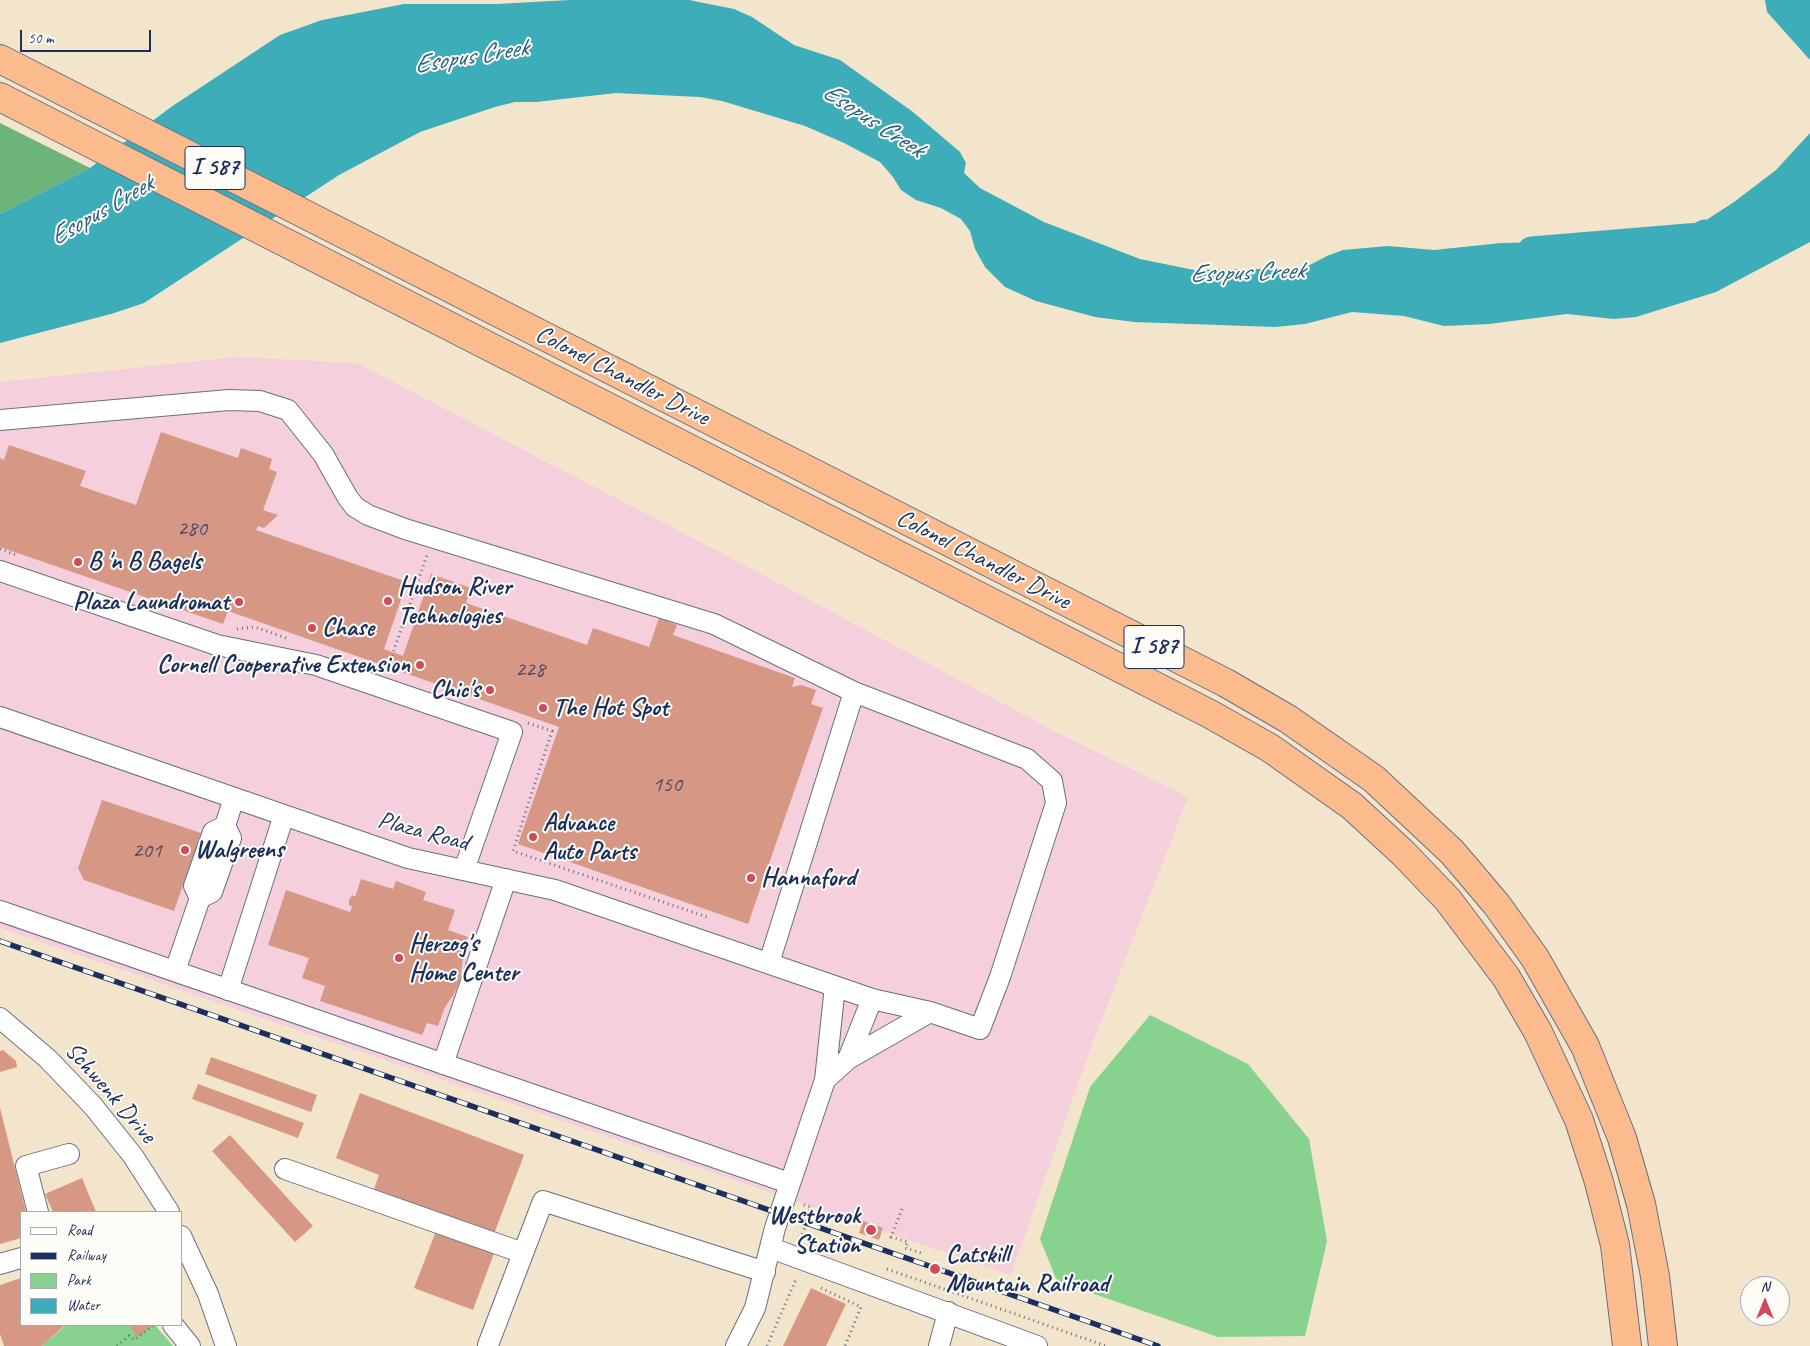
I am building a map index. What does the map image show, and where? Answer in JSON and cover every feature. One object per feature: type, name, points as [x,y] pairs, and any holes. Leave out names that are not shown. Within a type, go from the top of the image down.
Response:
[{"type":"highway","name":"Colonel Chandler Drive","points":[[0,58],[1226,683],[1296,723],[1374,780],[1428,828],[1475,877],[1535,958],[1573,1023],[1611,1107],[1633,1172],[1649,1238],[1662,1346]]},
{"type":"highway","name":"Colonel Chandler Drive","points":[[0,98],[1210,714],[1277,753],[1352,806],[1403,852],[1448,900],[1506,977],[1538,1032],[1579,1120],[1599,1182],[1615,1245],[1627,1346]]},
{"type":"street","points":[[0,420],[228,400],[260,401],[288,410],[323,454],[348,498],[355,507],[368,515],[433,538],[714,624],[854,692],[769,963]]},
{"type":"street","points":[[0,570],[217,645],[316,665],[512,732],[464,870]]},
{"type":"street","name":"Plaza Road","points":[[0,718],[408,858],[555,890],[872,999],[930,1012],[980,1029],[1000,977],[1056,803],[1052,781],[1027,759],[854,692]]},
{"type":"street","points":[[175,972],[200,898],[194,886],[206,850],[213,832],[225,826],[234,798]]},
{"type":"street","points":[[228,990],[284,815]]},
{"type":"street","points":[[443,1064],[506,879]]},
{"type":"street","points":[[0,911],[443,1064],[787,1190]]},
{"type":"street","points":[[736,1346],[755,1308],[787,1190],[825,1080],[836,986]]},
{"type":"street","points":[[848,1059],[872,999]]},
{"type":"street","points":[[825,1080],[848,1059],[930,1012]]},
{"type":"street","name":"Schwenk Drive","points":[[0,1018],[48,1059],[93,1106],[133,1156],[168,1211]]},
{"type":"street","points":[[38,1211],[26,1166],[70,1154]]},
{"type":"street","points":[[285,1169],[524,1253]]},
{"type":"street","points":[[488,1345],[543,1200],[765,1272]]},
{"type":"street","points":[[182,1238],[208,1294],[226,1346]]},
{"type":"street","points":[[771,1248],[1037,1346]]},
{"type":"street","points":[[0,1264],[20,1258]]},
{"type":"street","points":[[939,1346],[948,1312]]},
{"type":"street","points":[[174,1326],[190,1346]]},
{"type":"path","points":[[386,673],[433,538]]},
{"type":"path","points":[[0,549],[18,556]]},
{"type":"path","points":[[230,630],[255,627],[293,640]]},
{"type":"path","points":[[524,722],[552,731],[513,851],[710,918]]},
{"type":"path","points":[[787,1190],[811,1207],[800,1238],[810,1242]]},
{"type":"path","points":[[902,1209],[891,1237],[908,1242],[906,1248],[920,1253]]},
{"type":"path","points":[[884,1268],[1106,1346]]},
{"type":"path","points":[[767,1346],[797,1276],[805,1280]]},
{"type":"path","points":[[813,1284],[861,1307],[845,1346]]},
{"type":"path","points":[[117,1346],[129,1336],[134,1340],[153,1326]]},
{"type":"shaded area","points":[[237,357],[357,363],[750,568],[1056,732],[1188,797],[1090,1050],[1011,1275],[0,928],[0,382]]},
{"type":"green space","points":[[0,123],[90,168],[0,214]]},
{"type":"green space","points":[[1150,1015],[1248,1064],[1309,1139],[1327,1241],[1305,1336],[1218,1337],[1057,1281],[1040,1239],[1090,1087]]},
{"type":"green space","points":[[65,1326],[156,1326],[173,1346],[42,1346]]},
{"type":"water","points":[[570,0],[689,0],[734,9],[752,17],[794,45],[840,60],[913,112],[960,152],[966,163],[964,173],[980,188],[1044,222],[1140,259],[1194,270],[1304,268],[1343,250],[1388,246],[1434,250],[1501,243],[1550,242],[1584,251],[1601,253],[1650,247],[1691,230],[1734,202],[1776,170],[1810,133],[1810,242],[1716,292],[1636,317],[1614,319],[1567,314],[1489,324],[1444,326],[1404,316],[1352,312],[1305,324],[1275,327],[1134,322],[1095,317],[1036,301],[1005,287],[985,267],[975,249],[970,231],[961,219],[941,208],[916,200],[901,190],[880,162],[844,143],[805,126],[722,101],[700,97],[616,93],[536,102],[515,102],[420,132],[339,175],[144,303],[111,314],[0,343],[0,214],[90,168],[171,107],[280,35],[322,20],[404,4],[497,4]]},
{"type":"water","points":[[1765,0],[1810,0],[1810,60],[1767,12]]},
{"type":"building","points":[[161,432],[238,458],[241,448],[272,459],[269,469],[277,472],[263,510],[278,515],[264,528],[258,526],[256,530],[407,582],[384,649],[403,656],[431,574],[471,588],[466,603],[587,645],[593,628],[649,647],[659,618],[677,625],[673,635],[795,678],[792,687],[801,685],[816,690],[811,704],[823,708],[748,924],[518,844],[559,727],[228,611],[223,624],[0,547],[0,458],[4,460],[9,445],[86,471],[80,486],[136,505]]},
{"type":"building","name":"Walgreens","points":[[102,800],[201,833],[199,838],[212,842],[205,863],[192,859],[174,911],[84,880],[78,868]]},
{"type":"building","name":"Herzog's Home Center","points":[[361,879],[393,889],[396,881],[426,892],[423,900],[455,910],[448,930],[468,937],[460,981],[454,994],[445,1007],[438,1026],[427,1023],[422,1035],[320,1001],[325,986],[302,978],[309,958],[268,945],[286,890],[350,912],[352,907],[349,905],[349,900],[352,895],[355,897]]},
{"type":"building","points":[[3,1050],[16,1061],[17,1067],[0,1072],[0,1051]]},
{"type":"building","points":[[211,1057],[317,1095],[311,1112],[205,1074]]},
{"type":"building","points":[[198,1084],[304,1123],[298,1138],[192,1099]]},
{"type":"building","points":[[360,1093],[524,1155],[494,1234],[374,1189],[379,1175],[336,1158]]},
{"type":"building","points":[[0,1108],[26,1211],[20,1211],[20,1238],[0,1244]]},
{"type":"building","points":[[230,1135],[313,1226],[295,1242],[212,1151]]},
{"type":"building","points":[[82,1178],[96,1211],[53,1211],[45,1194]]},
{"type":"building","name":"Westbrook Station","points":[[863,1221],[883,1228],[879,1240],[859,1233]]},
{"type":"building","points":[[436,1231],[494,1253],[473,1310],[414,1288]]},
{"type":"building","points":[[20,1278],[20,1326],[64,1326],[42,1346],[4,1346],[0,1334],[0,1285]]},
{"type":"building","points":[[811,1288],[846,1304],[826,1346],[783,1346]]},
{"type":"building","points":[[130,1326],[152,1326],[138,1337]]},
{"type":"waterway","name":"Esopus Creek","points":[[1532,252],[1700,238],[1705,235]]},
{"type":"railway","points":[[0,941],[1158,1346]]},
{"type":"place","name":"B 'n B Bagels","points":[[78,562]]},
{"type":"place","name":"Hudson River Technologies","points":[[388,601]]},
{"type":"place","name":"Plaza Laundromat","points":[[239,602]]},
{"type":"place","name":"Chase","points":[[312,628]]},
{"type":"place","name":"Cornell Cooperative Extension","points":[[420,665]]},
{"type":"place","name":"Chic's","points":[[490,690]]},
{"type":"place","name":"The Hot Spot","points":[[543,708]]},
{"type":"place","name":"Advance Auto Parts","points":[[533,837]]},
{"type":"place","name":"Walgreens","points":[[185,850]]},
{"type":"place","name":"Hannaford","points":[[751,878]]},
{"type":"place","name":"Herzog's Home Center","points":[[399,958]]},
{"type":"place","name":"Westbrook Station","points":[[871,1230]]},
{"type":"place","name":"Catskill Mountain Railroad","points":[[935,1269]]}]
